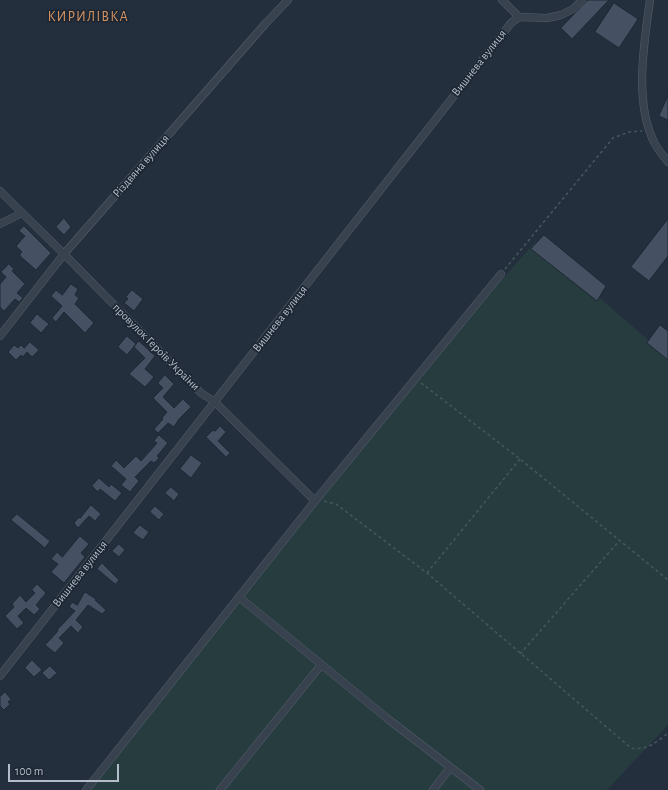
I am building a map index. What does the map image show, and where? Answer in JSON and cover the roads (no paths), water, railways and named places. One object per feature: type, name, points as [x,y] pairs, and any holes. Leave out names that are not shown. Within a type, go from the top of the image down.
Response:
[{"type":"street","name":"Різдвяна вулиця","points":[[0,336],[64,254],[266,23],[288,0]]},
{"type":"street","points":[[502,0],[519,17],[547,18],[561,15],[573,9],[582,0]]},
{"type":"street","points":[[650,0],[642,59],[644,111],[654,142],[668,162]]},
{"type":"street","name":"Вишнева вулиця","points":[[0,676],[510,23],[519,17]]},
{"type":"street","name":"провулок Героїв України","points":[[0,191],[201,393],[215,402],[315,501]]},
{"type":"street","points":[[0,224],[22,213]]},
{"type":"street","points":[[86,790],[315,501],[501,274]]},
{"type":"street","points":[[239,597],[388,719],[480,790]]},
{"type":"street","points":[[220,790],[321,665]]},
{"type":"street","points":[[433,790],[450,768]]},
{"type":"district","name":"КИРИЛІВКА","points":[[88,17]]}]
